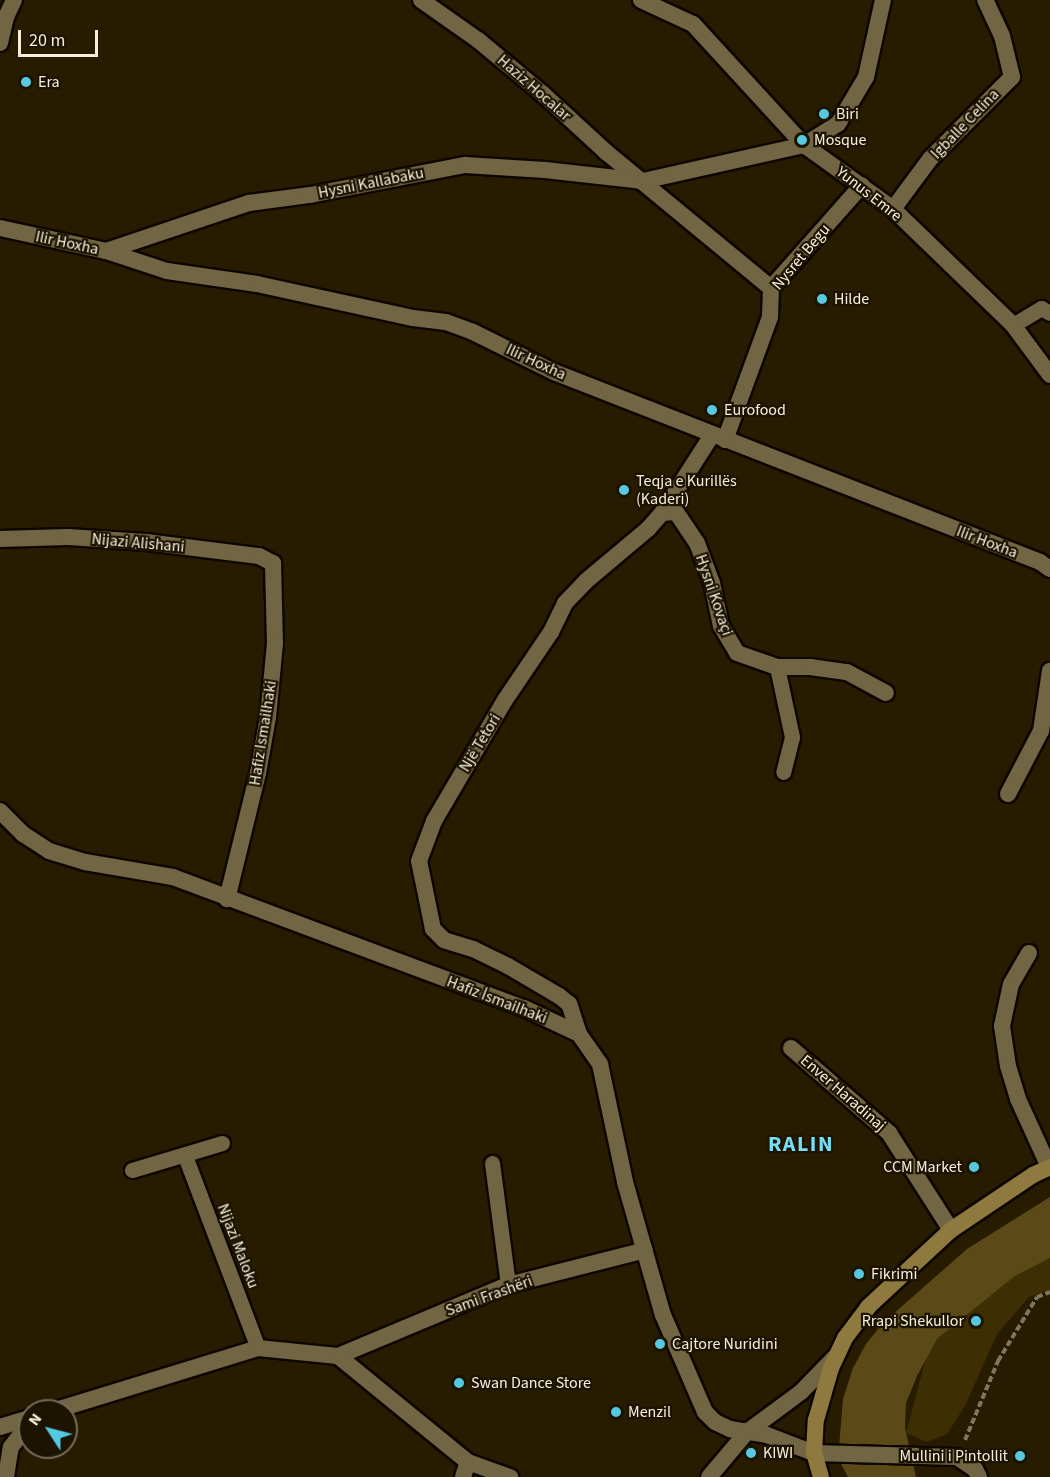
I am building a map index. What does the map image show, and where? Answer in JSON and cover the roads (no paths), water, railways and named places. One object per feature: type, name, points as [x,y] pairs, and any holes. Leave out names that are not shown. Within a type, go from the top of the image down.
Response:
[{"type":"main road","points":[[821,1477],[814,1453],[816,1420],[837,1354],[845,1338],[868,1307],[951,1230],[1033,1175],[1049,1167]]},
{"type":"street","points":[[0,43],[6,17],[14,0]]},
{"type":"street","name":"Haziz Hocalar","points":[[421,0],[486,47],[543,94],[606,152],[771,288]]},
{"type":"street","name":"Yunus Emre","points":[[641,0],[693,24],[804,145],[894,209],[1013,325],[1050,375]]},
{"type":"street","points":[[643,181],[804,145],[838,124],[866,77],[884,0]]},
{"type":"street","name":"Igballe Celina","points":[[894,209],[930,159],[1012,76],[1002,36],[985,0]]},
{"type":"street","name":"Hysni Kallabaku","points":[[106,252],[249,203],[321,193],[465,165],[545,170],[643,181]]},
{"type":"street","name":"Nysret Begu","points":[[718,438],[770,316],[771,288],[862,185]]},
{"type":"street","name":"Ilir Hoxha","points":[[0,228],[106,252],[167,271],[257,284],[413,318],[446,322],[473,332],[554,372],[1040,562],[1050,569]]},
{"type":"street","name":"Një Tetori","points":[[579,1034],[569,1005],[559,996],[508,966],[473,949],[444,940],[433,930],[419,861],[434,820],[505,700],[551,632],[565,603],[586,581],[636,541],[662,513],[718,438]]},
{"type":"street","name":"Hysni Kovaçi","points":[[662,513],[676,512],[697,543],[712,582],[722,626],[737,654],[777,667],[810,667],[847,672],[886,693]]},
{"type":"street","name":"Nijazi Alishani","points":[[0,539],[68,537],[146,542],[259,556],[273,563]]},
{"type":"street","name":"Hafiz Ismailhaki","points":[[227,899],[258,773],[268,717],[275,643],[273,563]]},
{"type":"street","points":[[1008,794],[1041,731],[1050,671]]},
{"type":"street","name":"Hafiz İsmai̇lhaki","points":[[0,811],[22,834],[49,851],[85,862],[173,877],[524,1008],[579,1034],[600,1064],[625,1182],[663,1315],[705,1412],[715,1422],[747,1432],[767,1435],[814,1453]]},
{"type":"street","points":[[1029,953],[1011,984],[1003,1010],[1002,1026],[1008,1066],[1018,1099],[1049,1167]]},
{"type":"street","name":"Enver Haradinaj","points":[[791,1048],[889,1133],[951,1230]]},
{"type":"street","name":"Sami Frashëri","points":[[78,1403],[258,1348],[338,1356],[508,1285],[645,1250]]},
{"type":"street","points":[[709,1477],[747,1432],[801,1392],[837,1354]]},
{"type":"street","points":[[338,1356],[466,1470],[510,1477]]},
{"type":"street","points":[[0,1427],[18,1422]]},
{"type":"street","points":[[6,1477],[12,1447],[18,1439]]},
{"type":"street","points":[[814,1453],[957,1457],[975,1469],[979,1477]]},
{"type":"lane","points":[[1013,325],[1041,308],[1050,313]]},
{"type":"lane","points":[[777,667],[792,737],[783,772]]},
{"type":"lane","points":[[132,1170],[185,1156],[222,1143]]},
{"type":"lane","name":"Nijazi Maloku","points":[[185,1156],[258,1348]]},
{"type":"lane","points":[[492,1162],[508,1285]]},
{"type":"place","name":"Era","points":[[26,82]]},
{"type":"place","name":"Biri","points":[[824,114]]},
{"type":"place","name":"Mosque","points":[[802,140]]},
{"type":"place","name":"Hilde","points":[[822,299]]},
{"type":"place","name":"Eurofood","points":[[712,410]]},
{"type":"place","name":"Teqja e Kurillës (Kaderi)","points":[[624,490]]},
{"type":"place","name":"CCM Market","points":[[974,1167]]},
{"type":"place","name":"Fikrimi","points":[[859,1274]]},
{"type":"place","name":"Rrapi Shekullor","points":[[976,1321]]},
{"type":"place","name":"Cajtore Nuridini","points":[[660,1344]]},
{"type":"place","name":"Swan Dance Store","points":[[459,1383]]},
{"type":"place","name":"Menzil","points":[[616,1412]]},
{"type":"place","name":"KIWI","points":[[751,1453]]},
{"type":"place","name":"Mullini i Pintollit","points":[[1020,1456]]},
{"type":"district","name":"RALIN","points":[[801,1145]]}]
